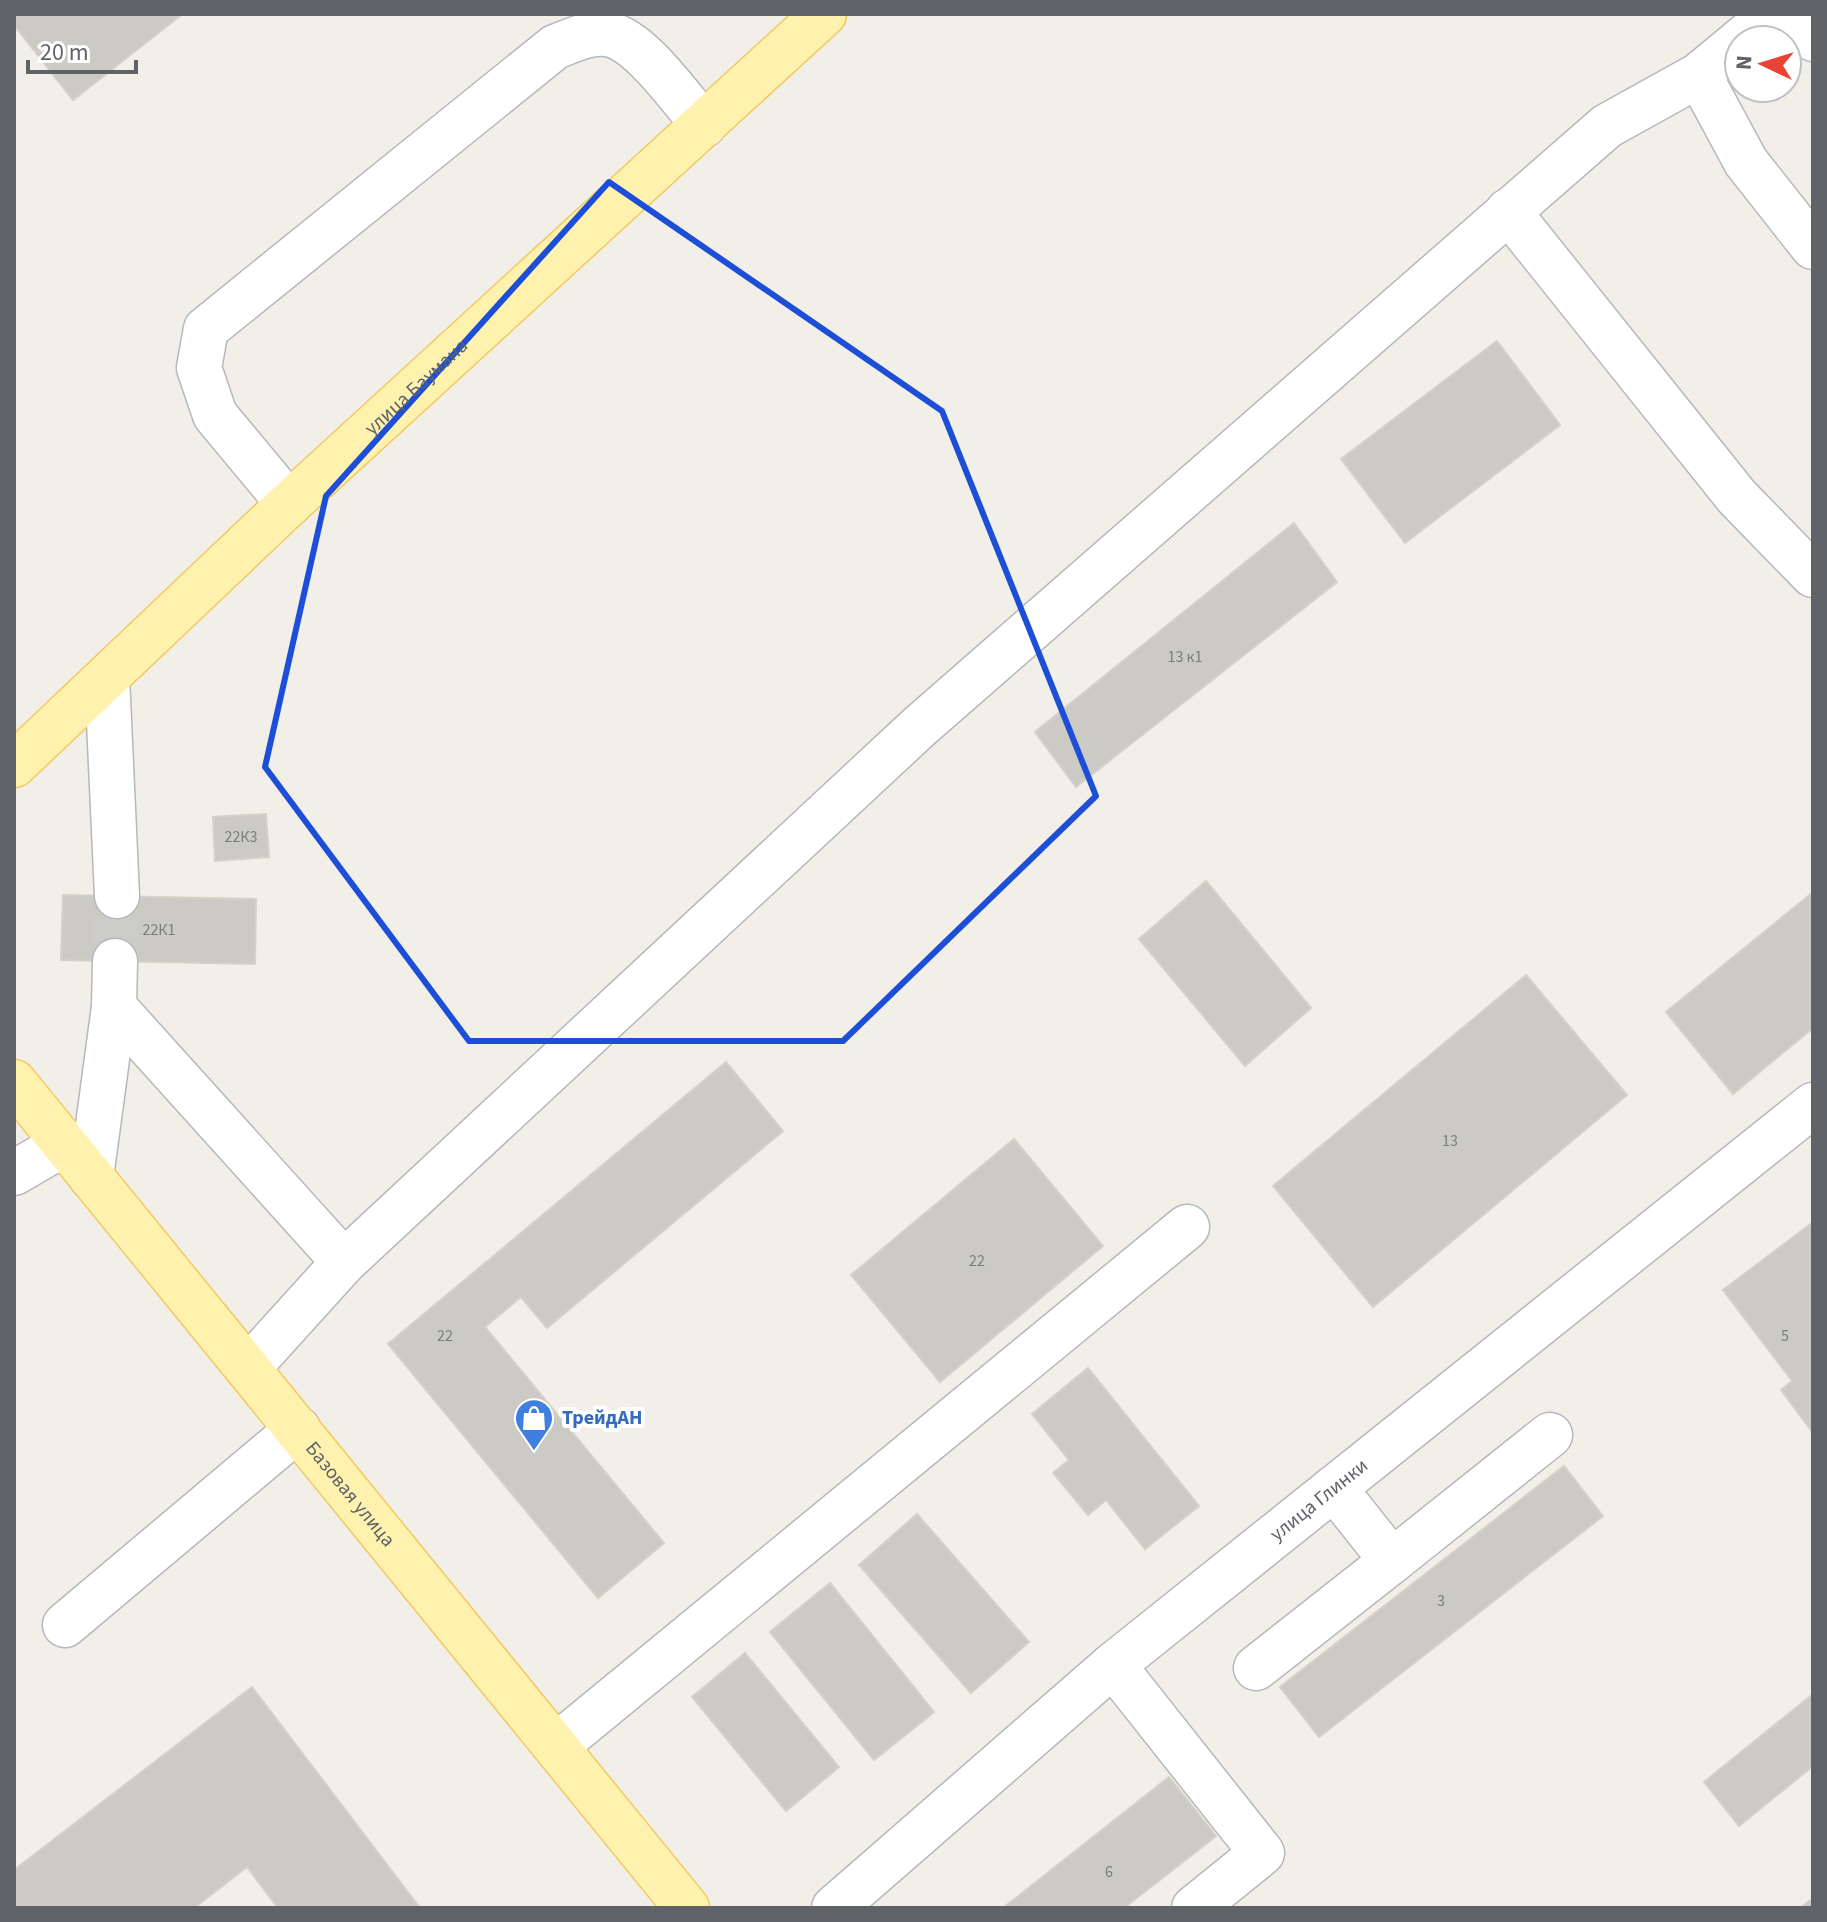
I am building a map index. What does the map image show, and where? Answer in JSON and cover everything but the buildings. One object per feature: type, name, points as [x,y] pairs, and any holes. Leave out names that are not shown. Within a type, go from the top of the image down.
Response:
[{"type":"main road","name":"улица Баумана","points":[[14,765],[289,504],[824,14]]},
{"type":"main road","name":"Базовая улица","points":[[14,1082],[687,1908]]},
{"type":"street","points":[[1792,14],[1813,39]]},
{"type":"street","points":[[289,504],[215,415],[199,368],[206,329],[555,47],[585,35],[613,35],[635,48],[704,125]]},
{"type":"street","points":[[248,1368],[344,1262],[919,727],[1607,126],[1699,75],[1723,55]]},
{"type":"street","points":[[1699,75],[1746,162],[1813,247]]},
{"type":"street","points":[[1508,211],[1737,497],[1813,575]]},
{"type":"street","points":[[107,677],[117,896]]},
{"type":"street","points":[[14,1173],[78,1161],[114,1007],[115,961]]},
{"type":"street","points":[[114,1007],[344,1262]]},
{"type":"street","name":"улица Глинки","points":[[834,1908],[1113,1665],[1813,1105]]},
{"type":"street","points":[[556,1746],[1187,1227]]},
{"type":"street","points":[[65,1625],[298,1429]]},
{"type":"street","points":[[1256,1668],[1550,1435]]},
{"type":"street","points":[[1334,1488],[1392,1561]]},
{"type":"street","points":[[1113,1665],[1262,1853],[1194,1908]]},
{"type":"highlighted area","points":[[609,182],[942,411],[1096,796],[843,1041],[469,1041],[265,767],[326,496]]},
{"type":"tunnel","points":[[115,961],[117,896]]},
{"type":"place","name":"ТрейдАН","points":[[534,1452]]}]
